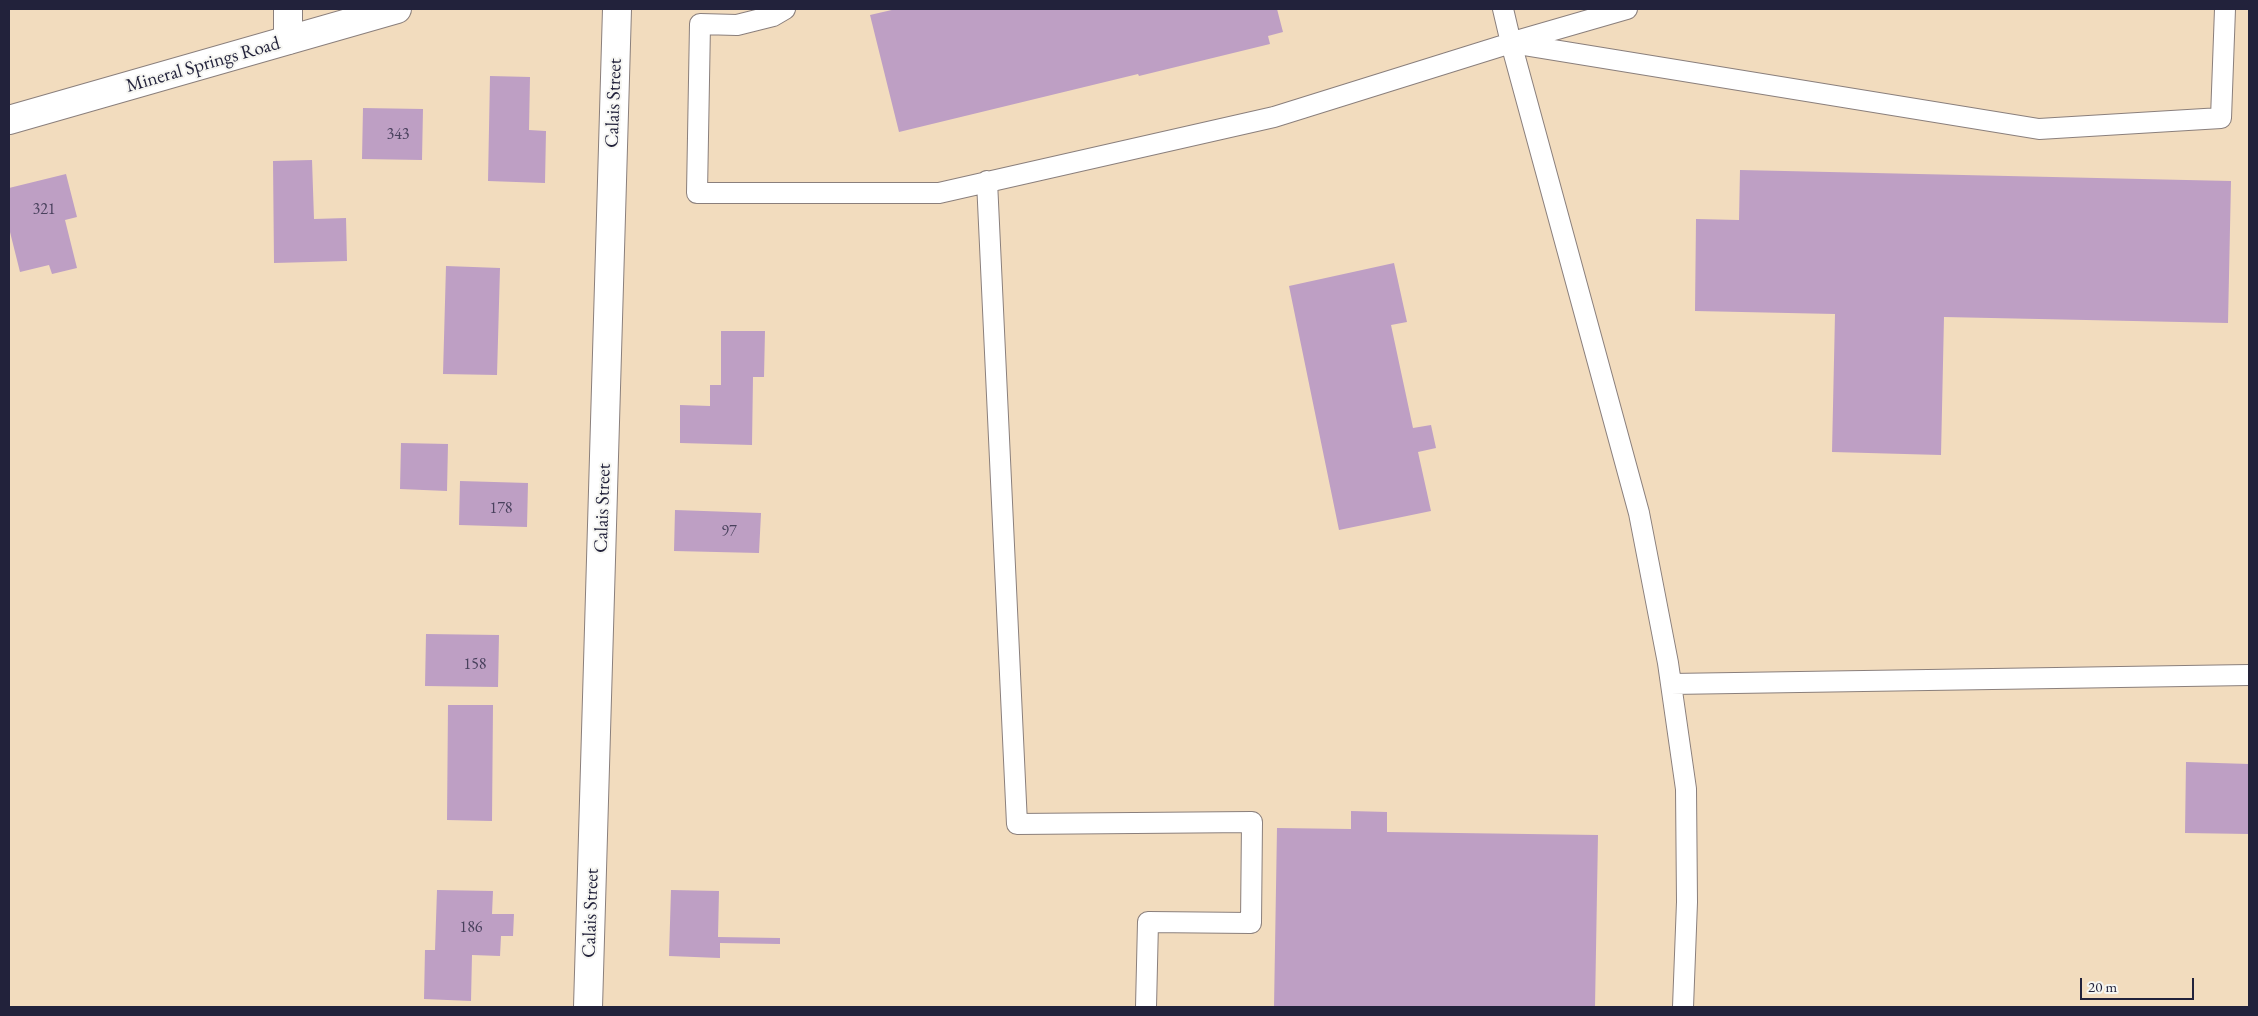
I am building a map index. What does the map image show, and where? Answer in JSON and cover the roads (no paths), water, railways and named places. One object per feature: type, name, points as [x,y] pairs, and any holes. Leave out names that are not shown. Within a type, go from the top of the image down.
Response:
[{"type":"street","points":[[288,9],[288,40]]},
{"type":"street","name":"Mineral Springs Road","points":[[9,120],[397,9]]},
{"type":"street","name":"Calais Street","points":[[588,1007],[617,9]]},
{"type":"lane","points":[[785,9],[773,16],[737,25],[700,24],[697,193],[938,193],[1274,117],[1627,9]]},
{"type":"lane","points":[[1503,9],[1638,513],[1671,684],[1686,789],[1687,902],[1683,1007]]},
{"type":"lane","points":[[1512,43],[2040,129],[2221,118],[2224,9]]},
{"type":"lane","points":[[987,181],[1017,824],[1252,822],[1252,923],[1148,922],[1146,1007]]},
{"type":"lane","points":[[1671,684],[2249,675]]}]
